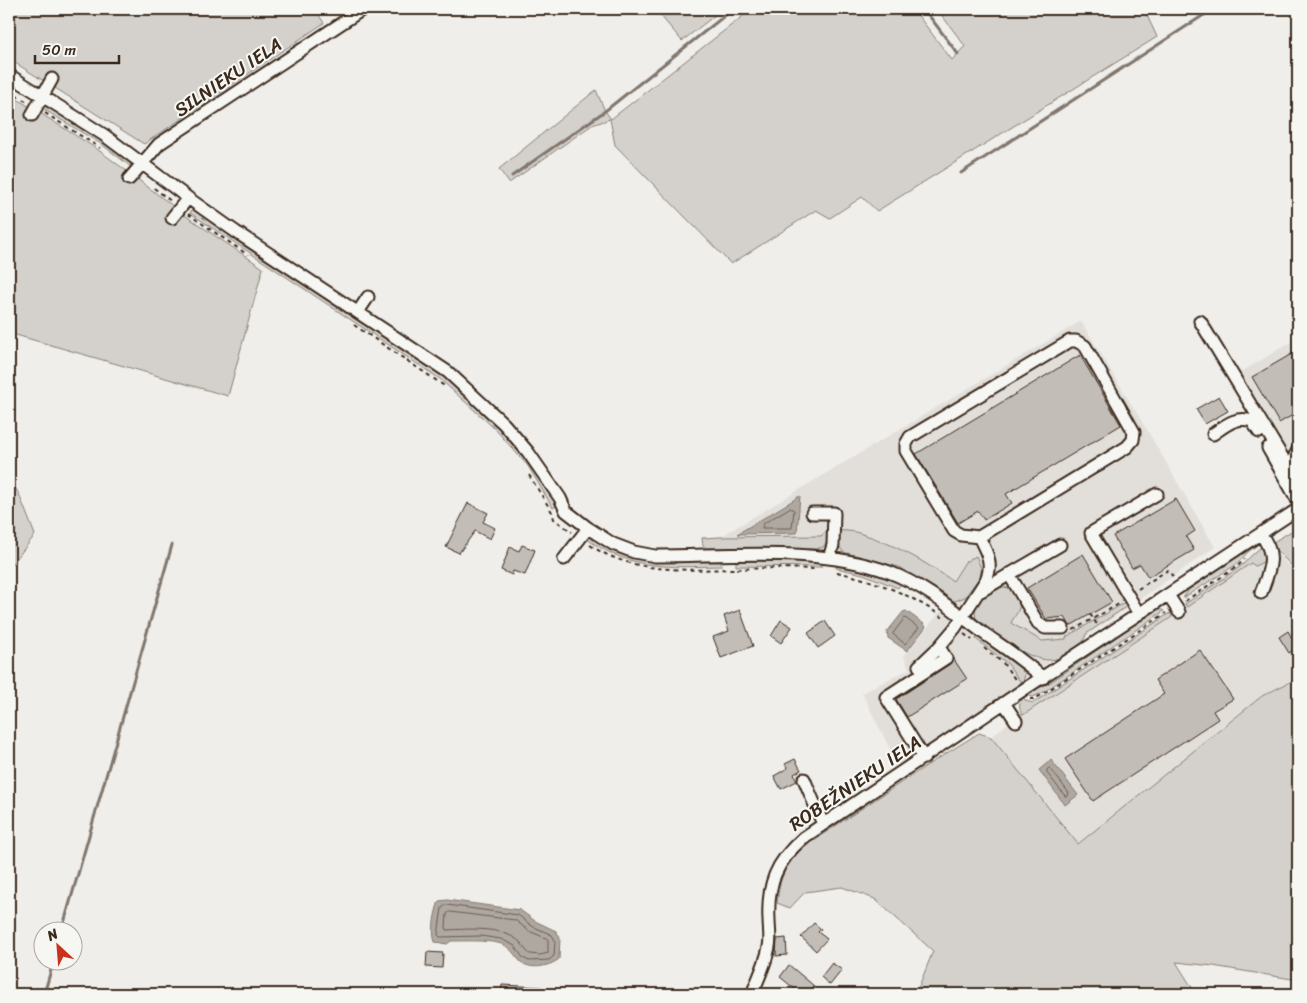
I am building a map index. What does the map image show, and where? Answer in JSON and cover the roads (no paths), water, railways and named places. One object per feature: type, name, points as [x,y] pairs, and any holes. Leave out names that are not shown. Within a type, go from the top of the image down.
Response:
[{"type":"street","name":"SILNIEKU IELA","points":[[129,179],[159,144],[363,9]]},
{"type":"street","points":[[9,75],[104,135],[236,232],[448,372],[490,410],[528,452],[560,498],[566,511],[613,544],[634,552],[655,556],[799,555],[829,558],[890,572],[915,584],[962,616],[1028,664],[1043,678]]},
{"type":"street","points":[[32,115],[52,79]]},
{"type":"street","points":[[172,218],[188,198]]},
{"type":"street","points":[[358,312],[368,297]]},
{"type":"street","points":[[1200,321],[1298,484]]},
{"type":"street","points":[[1070,341],[1076,341],[1085,346],[1134,432],[1133,440],[1127,446],[979,537],[961,535],[954,531],[906,451],[906,444],[910,438],[926,427],[1070,341]]},
{"type":"street","points":[[1213,434],[1228,423],[1243,418],[1252,421],[1298,501]]},
{"type":"street","points":[[1292,473],[1291,462],[1298,450]]},
{"type":"street","points":[[1139,614],[1091,533],[1157,494]]},
{"type":"street","name":"ROBEŽNIEKU IELA","points":[[752,994],[770,946],[769,900],[777,867],[788,852],[803,838],[1298,509]]},
{"type":"street","points":[[812,513],[834,513],[833,545],[829,558]]},
{"type":"street","points":[[564,559],[588,528]]},
{"type":"street","points":[[1260,534],[1266,541],[1271,553],[1270,570],[1262,593]]},
{"type":"street","points":[[924,758],[886,697],[923,672],[919,666],[939,648],[978,593],[990,572],[990,564],[979,537]]},
{"type":"street","points":[[696,556],[697,543]]},
{"type":"street","points":[[978,593],[1060,544]]},
{"type":"street","points":[[1009,574],[1038,623],[1045,628],[1063,628]]},
{"type":"street","points":[[1168,595],[1177,609]]},
{"type":"street","points":[[1004,703],[1016,720]]},
{"type":"street","points":[[804,779],[823,824]]},
{"type":"water","points":[[800,496],[797,533],[737,534]]},
{"type":"water","points":[[906,611],[926,627],[907,651],[888,638],[887,632],[903,612]]},
{"type":"water","points":[[1051,760],[1078,795],[1065,805],[1039,770]]},
{"type":"water","points":[[447,900],[520,910],[535,921],[556,931],[560,938],[559,959],[544,966],[533,967],[523,963],[502,944],[480,941],[451,941],[447,944],[435,942],[433,927],[439,901]]},
{"type":"waterway","points":[[512,176],[605,111],[733,9]]},
{"type":"waterway","points":[[924,9],[958,54]]},
{"type":"waterway","points":[[961,173],[1213,9]]},
{"type":"waterway","points":[[65,920],[172,545]]},
{"type":"waterway","points":[[44,994],[51,970]]}]
